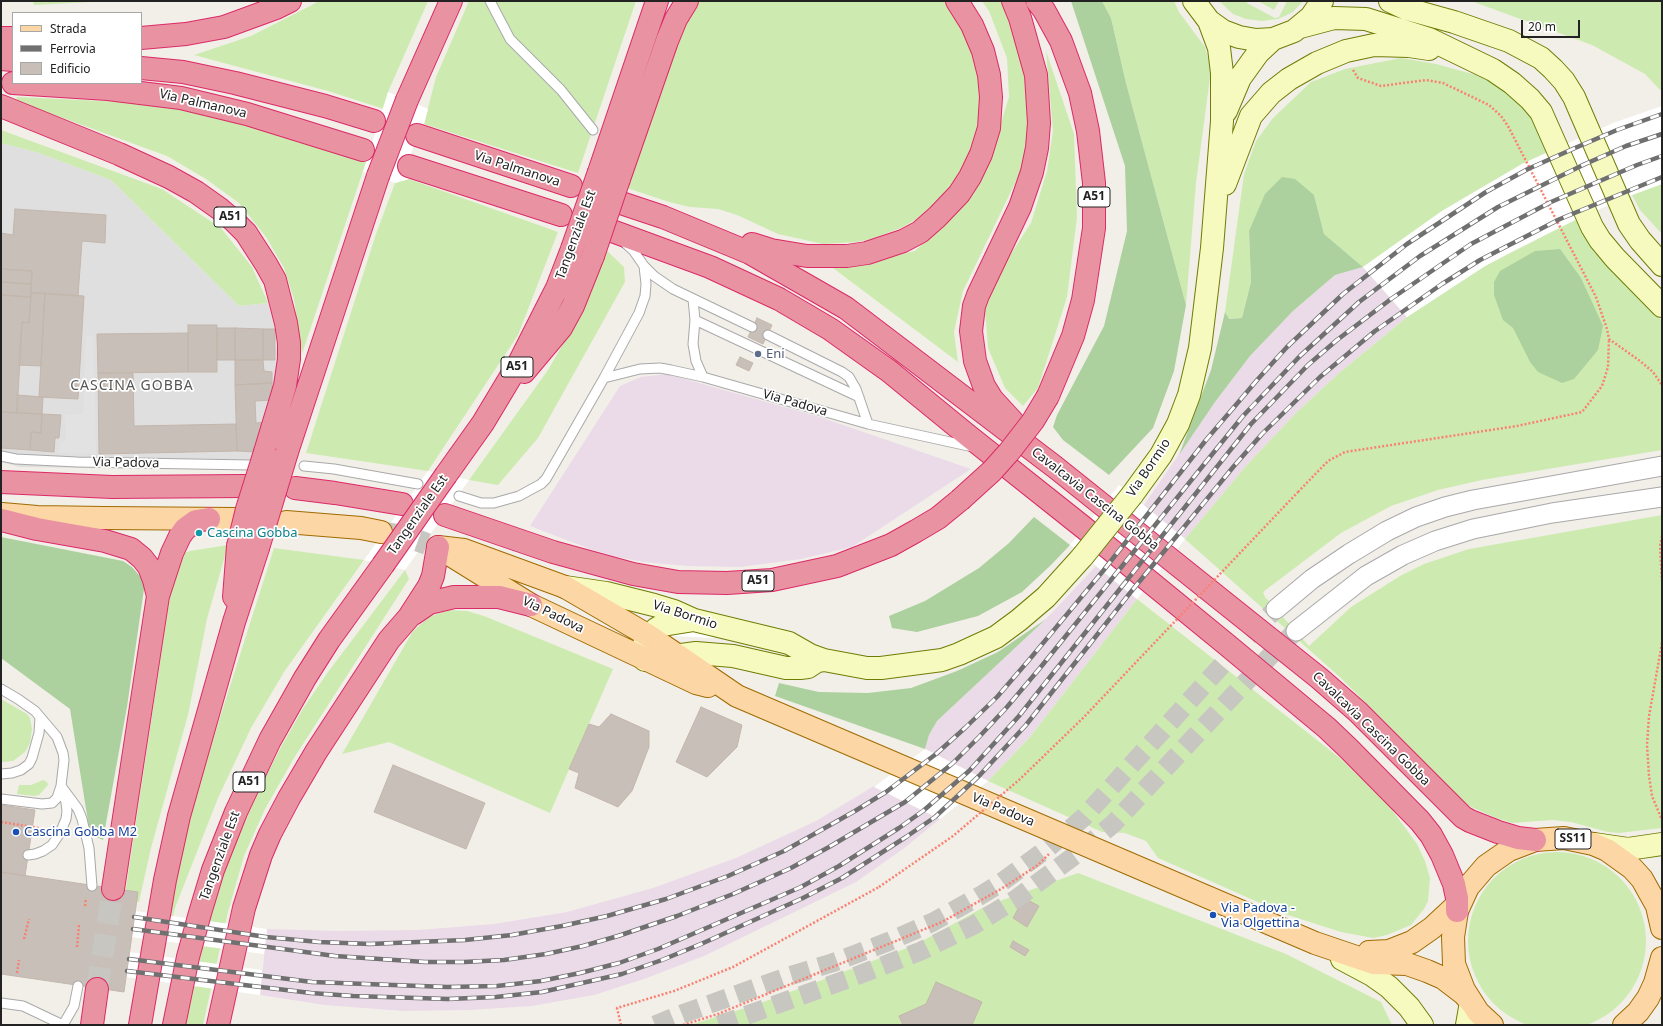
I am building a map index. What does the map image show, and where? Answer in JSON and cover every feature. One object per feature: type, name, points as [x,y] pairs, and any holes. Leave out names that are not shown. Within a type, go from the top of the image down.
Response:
[{"type":"highway","points":[[142,38],[186,34],[224,27],[276,8],[290,1]]},
{"type":"highway","points":[[140,1025],[174,836],[234,622],[248,547],[287,452],[378,176],[408,100],[451,1]]},
{"type":"highway","name":"Tangenziale Est","points":[[174,1025],[188,957],[200,913],[213,870],[236,812],[270,740],[305,678],[333,635],[446,475],[507,385],[540,324],[557,288],[572,249],[657,1]]},
{"type":"highway","points":[[507,385],[526,370],[561,328],[573,306],[593,256],[667,41],[676,19],[687,1]]},
{"type":"highway","points":[[663,217],[772,250],[807,256],[847,256],[867,253],[903,241],[920,232],[953,202],[966,185],[981,154],[991,114],[991,90],[986,59],[972,25],[956,1]]},
{"type":"highway","points":[[1013,1],[1020,18],[1036,75],[1039,105],[1039,134],[1032,172],[1025,194],[1006,238],[988,272],[974,306],[971,331],[975,361],[984,386],[992,399],[1055,466]]},
{"type":"highway","name":"A51","points":[[446,515],[542,549],[609,569],[660,580],[714,584],[772,580],[837,566],[875,552],[916,531],[938,518],[960,500],[992,471],[1009,452],[1030,425],[1048,396],[1073,336],[1083,300],[1094,228],[1094,183],[1088,131],[1080,93],[1061,41],[1044,10],[1037,1]]},
{"type":"highway","points":[[1,59],[12,60]]},
{"type":"highway","name":"Via Palmanova","points":[[142,68],[183,72],[235,83],[325,106],[374,121]]},
{"type":"highway","name":"Via Palmanova","points":[[1,82],[12,83]]},
{"type":"highway","name":"Via Palmanova","points":[[29,84],[108,89],[181,98],[254,116],[363,150]]},
{"type":"highway","name":"A51","points":[[1,106],[119,154],[175,180],[196,192],[220,209],[246,233],[275,280],[285,317],[289,343],[285,386],[258,458]]},
{"type":"highway","name":"Via Palmanova","points":[[417,136],[571,186]]},
{"type":"highway","points":[[409,166],[561,215]]},
{"type":"highway","name":"Cavalcavia Cascina Gobba","points":[[621,203],[663,217],[750,253],[846,308],[1055,466],[1319,678],[1363,717],[1463,817],[1498,832],[1518,838],[1535,840]]},
{"type":"highway","points":[[612,231],[710,267],[779,299],[830,329],[889,371],[985,450],[1083,527],[1327,728],[1360,759],[1420,821],[1431,835],[1442,855],[1454,884],[1459,905]]},
{"type":"highway","points":[[248,547],[247,509],[258,458]]},
{"type":"highway","points":[[1,482],[49,486],[245,486]]},
{"type":"highway","points":[[295,488],[402,504]]},
{"type":"highway","points":[[113,888],[158,596],[172,553],[180,536],[185,529],[196,521],[209,519]]},
{"type":"highway","points":[[1,520],[37,529],[105,541],[131,549],[142,558],[149,568],[158,596]]},
{"type":"highway","points":[[218,1025],[244,908],[261,855],[273,827],[316,752],[389,640],[409,617],[429,586],[433,576],[432,545]]},
{"type":"highway","points":[[409,617],[429,603],[454,597],[499,598],[531,605]]},
{"type":"highway","points":[[88,987],[92,1025]]},
{"type":"main road","points":[[1194,1],[1209,21],[1224,31],[1239,38],[1256,40],[1273,39],[1300,27],[1334,18],[1366,19],[1429,39],[1477,62],[1512,83],[1536,106],[1547,124],[1592,227],[1600,240],[1615,258],[1662,306]]},
{"type":"main road","points":[[1300,27],[1311,17],[1322,1]]},
{"type":"main road","points":[[1390,1],[1407,9],[1502,38],[1526,48],[1554,68],[1574,97],[1629,224],[1640,240],[1662,266]]},
{"type":"main road","name":"Via Bormio","points":[[565,587],[606,593],[654,605],[674,611],[694,620],[789,643],[810,655],[824,660],[867,668],[881,668],[942,660],[959,654],[996,637],[1046,597],[1084,556],[1148,475],[1170,440],[1189,395],[1195,371],[1203,323],[1216,209],[1222,121],[1222,73],[1219,48],[1209,21]]},
{"type":"main road","name":"Via Bormio","points":[[1222,121],[1231,96],[1240,78],[1258,53],[1273,39]]},
{"type":"main road","points":[[1216,209],[1251,116],[1271,93],[1289,79],[1317,63],[1346,51],[1374,45],[1409,46],[1439,50],[1477,62]]},
{"type":"main road","points":[[1,514],[97,518],[236,519]]},
{"type":"main road","points":[[286,522],[361,528],[381,532]]},
{"type":"main road","name":"Via Padova","points":[[432,545],[464,550],[565,587],[649,636],[730,692]]},
{"type":"main road","name":"Via Padova","points":[[432,545],[531,605],[696,683],[730,692],[1067,838],[1315,943],[1374,963],[1401,963],[1419,967],[1443,978],[1464,994],[1470,1002]]},
{"type":"main road","points":[[694,620],[663,624],[649,636],[644,645],[645,660],[696,653],[726,656],[786,668],[800,668],[808,667],[818,661],[824,660]]},
{"type":"main road","name":"SS11","points":[[1492,1025],[1470,1002],[1458,977],[1454,964],[1452,937],[1459,905],[1476,876],[1497,857],[1521,844],[1535,840],[1564,838],[1593,844],[1620,858],[1642,879],[1656,906],[1662,928]]},
{"type":"main road","points":[[1593,844],[1628,849],[1662,844]]},
{"type":"main road","name":"Via Padova","points":[[1338,950],[1378,952],[1402,947],[1417,939],[1432,928],[1459,905]]},
{"type":"main road","points":[[1315,943],[1372,975],[1389,987],[1409,1007],[1422,1025]]},
{"type":"main road","points":[[1624,1025],[1638,1012],[1648,998],[1655,983],[1662,958]]},
{"type":"main road","points":[[1467,1025],[1470,1002]]},
{"type":"street","points":[[1276,609],[1312,579],[1354,550],[1387,531],[1421,515],[1473,500],[1662,466]]},
{"type":"street","points":[[1296,631],[1366,576],[1403,555],[1435,540],[1473,529],[1546,514],[1592,506],[1662,497]]},
{"type":"lane","points":[[490,1],[510,39],[561,90],[593,130]]},
{"type":"lane","points":[[612,231],[634,250],[644,266],[664,284],[752,327]]},
{"type":"lane","points":[[458,496],[481,503],[494,503],[520,496],[541,484],[546,479],[604,378],[639,313],[645,296],[646,284],[644,266]]},
{"type":"lane","points":[[693,299],[695,320],[693,344],[696,361],[703,377]]},
{"type":"lane","points":[[695,320],[859,397]]},
{"type":"lane","points":[[768,335],[842,372],[854,383],[868,424]]},
{"type":"lane","name":"Via Padova","points":[[604,378],[640,369],[660,368],[703,377],[868,424],[985,450]]},
{"type":"lane","name":"Via Padova","points":[[1,456],[16,459],[77,462],[258,458]]},
{"type":"lane","points":[[304,466],[334,468],[418,484]]},
{"type":"lane","points":[[1,689],[28,705],[57,737],[63,754],[64,767],[61,786],[57,798],[52,803],[47,804],[1,799]]},
{"type":"lane","points":[[1,774],[21,770],[29,764],[39,733],[40,717]]},
{"type":"lane","points":[[28,855],[43,851],[52,845],[60,833],[66,819],[67,811],[61,786]]},
{"type":"lane","points":[[61,786],[78,809],[82,819],[89,848],[92,886]]},
{"type":"lane","points":[[1,1003],[23,1006],[63,1025],[74,1006],[88,987]]},
{"type":"path","points":[[621,1025],[617,1008],[674,991],[733,967],[879,887],[953,836],[1019,780],[1083,718],[1328,461],[1344,452],[1517,426],[1582,412],[1602,386],[1608,367],[1609,339],[1607,328],[1596,297],[1508,126],[1501,116],[1489,105],[1443,83],[1426,80],[1381,86],[1358,78],[1351,65]]},
{"type":"path","points":[[1609,339],[1640,361],[1652,372],[1662,385]]},
{"type":"path","points":[[1662,536],[1660,546],[1662,581]]},
{"type":"path","points":[[1662,643],[1649,716],[1647,745],[1652,796],[1662,820]]},
{"type":"path","points":[[1,822],[39,828]]},
{"type":"path","points":[[683,1025],[718,1014],[942,922],[1001,889],[1038,865],[1067,838]]},
{"type":"path","points":[[24,939],[29,919]]},
{"type":"path","points":[[77,947],[79,925]]},
{"type":"path","points":[[17,973],[19,960]]},
{"type":"shaded area","points":[[1,143],[39,153],[111,180],[239,306],[268,303],[275,329],[278,376],[251,470],[20,467],[1,462]]},
{"type":"shaded area","points":[[1363,267],[1407,317],[1338,374],[1296,413],[1246,466],[1185,539],[1144,505],[1215,402],[1250,356],[1293,311],[1335,275]]},
{"type":"shaded area","points":[[86,336],[93,336],[96,454],[59,453],[60,442],[66,441],[65,415],[83,414]]},
{"type":"shaded area","points":[[667,374],[820,417],[971,469],[852,547],[801,559],[740,567],[687,566],[643,562],[612,556],[530,526],[620,386],[641,377]]},
{"type":"shaded area","points":[[1096,566],[1137,599],[1030,737],[988,781],[925,749],[929,735],[937,721],[1046,619]]},
{"type":"shaded area","points":[[874,786],[940,819],[903,849],[856,882],[704,956],[644,979],[594,995],[532,1006],[469,1010],[403,1011],[325,1005],[260,995],[267,929],[338,931],[418,930],[494,924],[567,912],[653,888],[736,858],[816,821]]},
{"type":"green space","points":[[33,1],[109,1],[34,5]]},
{"type":"green space","points":[[318,1],[428,1],[388,92],[384,109],[328,91],[194,55],[251,36]]},
{"type":"green space","points":[[469,1],[636,1],[578,173],[424,124],[436,77]]},
{"type":"green space","points":[[697,1],[948,1],[955,10],[979,66],[981,120],[970,155],[944,196],[915,220],[903,227],[872,239],[856,242],[823,244],[778,234],[737,215],[718,209],[690,207],[669,202],[624,187],[638,138],[683,29]]},
{"type":"green space","points":[[982,1],[1003,1],[1010,12],[1026,78],[1029,119],[1029,154],[963,291],[954,332],[958,362],[833,268],[915,251],[969,197],[987,168],[1009,97],[1007,58],[989,11]]},
{"type":"green space","points":[[1071,1],[1102,1],[1111,18],[1126,83],[1186,305],[1174,371],[1153,428],[1109,475],[1063,440],[1053,427],[1057,415],[1104,326],[1127,231],[1125,166]]},
{"type":"green space","points":[[1102,1],[1174,1],[1179,12],[1205,47],[1211,70],[1196,183],[1186,305],[1126,83],[1111,18]]},
{"type":"green space","points":[[1219,1],[1247,1],[1247,3],[1275,18],[1279,17],[1287,1],[1303,1],[1293,12],[1285,16],[1278,19],[1262,21],[1246,19],[1233,14]]},
{"type":"green space","points":[[1258,1],[1279,1],[1274,10]]},
{"type":"green space","points":[[1471,1],[1662,1],[1662,89],[1660,90],[1645,74],[1592,45]]},
{"type":"green space","points":[[1046,51],[1074,134],[1077,217],[1067,297],[1038,388],[1023,406],[1005,388],[988,348],[985,309],[1003,266],[1031,223],[1047,171],[1053,131]]},
{"type":"green space","points":[[1401,58],[1436,64],[1476,75],[1507,90],[1536,120],[1552,150],[1522,164],[1442,211],[1363,267],[1324,234],[1314,195],[1249,231],[1251,282],[1242,318],[1228,319],[1225,312],[1244,174],[1256,141],[1273,118],[1311,82],[1345,69]]},
{"type":"green space","points":[[17,97],[125,102],[168,106],[227,119],[367,159],[302,354],[294,299],[284,268],[266,237],[239,203],[206,179],[167,156],[16,101]]},
{"type":"green space","points":[[1,130],[162,189],[221,228],[252,267],[268,303],[239,306],[111,180],[39,153],[1,143]]},
{"type":"green space","points":[[1282,177],[1295,179],[1314,195],[1324,234],[1363,267],[1335,275],[1293,311],[1250,356],[1215,402],[1179,455],[1211,370],[1225,312],[1229,319],[1242,318],[1251,282],[1249,231],[1265,194]]},
{"type":"green space","points":[[409,179],[558,232],[518,335],[428,471],[306,453],[376,234],[395,183]]},
{"type":"green space","points":[[1662,184],[1662,234],[1640,210],[1632,195]]},
{"type":"green space","points":[[1577,219],[1593,251],[1662,321],[1662,450],[1482,480],[1438,490],[1391,506],[1341,533],[1263,592],[1265,597],[1309,646],[1351,607],[1400,576],[1424,564],[1469,549],[1662,515],[1662,828],[1619,833],[1608,832],[1571,822],[1552,820],[1512,823],[1496,818],[1467,805],[1342,679],[1185,539],[1246,466],[1296,413],[1338,374],[1407,317],[1485,266]]},
{"type":"green space","points":[[604,248],[624,267],[625,282],[538,438],[498,485],[469,480],[548,370],[568,335]]},
{"type":"green space","points":[[1560,249],[1581,278],[1603,326],[1598,350],[1574,379],[1562,383],[1538,372],[1530,362],[1513,328],[1503,320],[1494,295],[1494,282],[1500,271],[1535,251]]},
{"type":"green space","points":[[1034,517],[1070,545],[1022,592],[978,616],[917,632],[892,628],[889,616],[925,601],[979,568],[1009,543]]},
{"type":"green space","points":[[1,537],[123,561],[132,567],[145,582],[127,707],[103,840],[90,834],[70,709],[1,658]]},
{"type":"green space","points":[[228,545],[207,619],[188,715],[151,848],[139,902],[124,901],[173,576],[184,553]]},
{"type":"green space","points":[[274,548],[364,560],[284,672],[251,728],[218,798],[175,908],[152,1006],[182,837]]},
{"type":"green space","points":[[405,570],[409,579],[294,758],[265,809],[244,856],[228,912],[203,1025],[185,1025],[209,919],[231,852],[264,780],[304,707],[328,672]]},
{"type":"green space","points":[[1137,599],[1340,758],[1387,803],[1417,844],[1425,861],[1430,878],[1428,901],[1424,909],[1411,925],[1387,935],[1373,938],[1341,932],[1285,914],[1158,858],[1146,841],[1125,833],[1102,832],[988,781],[1030,737]]},
{"type":"green space","points":[[448,610],[467,611],[484,616],[613,669],[550,813],[389,742],[342,754],[413,631],[429,617]]},
{"type":"green space","points":[[1046,619],[937,721],[929,735],[925,749],[775,696],[779,683],[819,692],[868,693],[911,688],[957,671],[998,652]]},
{"type":"green space","points":[[1,699],[27,714],[30,718],[32,729],[30,743],[25,752],[13,761],[1,762]]},
{"type":"green space","points":[[43,780],[47,782],[48,785],[39,795],[34,796],[17,794],[19,785],[31,785]]},
{"type":"green space","points":[[1548,852],[1566,852],[1583,855],[1599,862],[1614,872],[1626,884],[1636,899],[1643,915],[1646,932],[1646,950],[1643,967],[1631,991],[1614,1010],[1599,1020],[1583,1027],[1531,1027],[1507,1015],[1488,998],[1478,983],[1471,967],[1468,950],[1468,932],[1471,915],[1478,899],[1488,884],[1500,872],[1515,862],[1531,855]]},
{"type":"green space","points":[[1078,873],[1286,954],[1381,1002],[1392,1025],[690,1025],[758,1004],[915,945],[986,906]]},
{"type":"pier","points":[[388,92],[428,109],[424,124],[417,135],[411,154],[409,179],[395,183],[363,172]]},
{"type":"pier","points":[[1662,106],[1662,184],[1632,195],[1577,219],[1513,251],[1485,266],[1407,317],[1363,267],[1442,211],[1522,164],[1613,123]]},
{"type":"pier","points":[[428,471],[469,480],[405,570],[364,560]]},
{"type":"pier","points":[[1119,485],[1185,539],[1137,599],[1070,545]]},
{"type":"pier","points":[[674,629],[713,634],[716,637],[674,636],[671,635]]},
{"type":"pier","points":[[925,749],[988,781],[940,819],[874,787]]},
{"type":"pier","points":[[135,911],[267,929],[264,954],[131,937]]},
{"type":"pier","points":[[129,952],[262,970],[260,995],[126,977]]},
{"type":"building","points":[[15,209],[106,215],[105,243],[82,241],[78,296],[31,293],[32,271],[1,269],[1,233],[13,235]]},
{"type":"building","points":[[1,269],[32,271],[31,284],[1,282]]},
{"type":"building","points":[[1,282],[31,284],[31,297],[1,295]]},
{"type":"building","points":[[31,293],[45,293],[41,366],[19,365],[22,322],[29,323]]},
{"type":"building","points":[[45,293],[84,296],[78,399],[39,397]]},
{"type":"building","points":[[1,295],[31,297],[29,323],[22,322],[17,413],[1,412]]},
{"type":"building","points":[[757,318],[772,325],[763,344],[748,337]]},
{"type":"building","points":[[188,325],[217,325],[217,372],[188,372]]},
{"type":"building","points":[[217,328],[235,328],[235,360],[217,360]]},
{"type":"building","points":[[235,328],[263,329],[263,360],[235,360]]},
{"type":"building","points":[[263,329],[275,329],[275,360],[263,360]]},
{"type":"building","points":[[188,333],[188,372],[98,373],[97,334]]},
{"type":"building","points":[[740,357],[753,363],[749,371],[736,365]]},
{"type":"building","points":[[235,360],[263,360],[264,371],[272,372],[272,383],[235,385]]},
{"type":"building","points":[[98,373],[133,373],[134,426],[236,424],[237,451],[99,454]]},
{"type":"building","points":[[272,383],[273,400],[255,401],[256,423],[265,422],[257,452],[237,451],[235,385]]},
{"type":"building","points":[[17,395],[43,397],[42,414],[17,413]]},
{"type":"building","points":[[1,412],[42,414],[41,433],[31,432],[30,450],[1,448]]},
{"type":"building","points":[[42,414],[61,415],[59,438],[55,438],[54,452],[30,450],[31,432],[41,433]]},
{"type":"building","points":[[701,707],[742,725],[737,747],[707,777],[676,762]]},
{"type":"building","points":[[611,714],[649,731],[649,747],[632,791],[618,807],[575,788],[579,773],[569,769],[589,724],[599,727]]},
{"type":"building","points":[[393,765],[485,803],[466,849],[374,812]]},
{"type":"building","name":"Cascina Gobba M2","points":[[1,805],[35,810],[25,876],[1,872]]},
{"type":"building","points":[[1,872],[138,892],[124,992],[1,974]]},
{"type":"building","points":[[1024,898],[1039,906],[1027,927],[1013,918]]},
{"type":"building","points":[[1013,941],[1029,950],[1025,956],[1010,947]]},
{"type":"building","points":[[936,982],[982,1002],[972,1025],[903,1025],[899,1016],[926,1004]]},
{"type":"tunnel","points":[[386,533],[408,537],[427,544]]},
{"type":"tunnel","points":[[655,1025],[682,1014],[789,976],[832,963],[890,941],[933,922],[999,884],[1048,848],[1084,817],[1253,631],[1276,609]]},
{"type":"tunnel","points":[[719,1025],[921,951],[974,925],[1016,899],[1078,853],[1113,824],[1272,654],[1296,631]]},
{"type":"tunnel","points":[[97,989],[113,889]]},
{"type":"railway","points":[[134,917],[266,937],[319,942],[370,944],[465,940],[512,935],[607,916],[666,899],[728,876],[784,851],[886,792],[936,754],[997,697],[1103,571],[1206,440],[1258,379],[1287,347],[1343,294],[1407,244],[1486,192],[1528,169],[1575,148],[1617,130],[1662,114]]},
{"type":"railway","points":[[133,929],[335,956],[425,962],[504,960],[546,954],[583,946],[618,936],[677,916],[733,894],[791,868],[905,802],[953,763],[1007,707],[1040,668],[1243,416],[1300,356],[1359,302],[1420,256],[1498,207],[1583,165],[1626,146],[1662,134]]},
{"type":"railway","points":[[129,959],[312,982],[447,987],[497,986],[541,981],[619,963],[658,949],[801,887],[839,866],[899,828],[923,811],[969,771],[1019,716],[1251,424],[1308,365],[1337,340],[1391,299],[1471,244],[1551,202],[1637,165],[1662,156]]},
{"type":"railway","points":[[127,971],[311,993],[353,996],[448,999],[496,997],[542,992],[622,974],[662,960],[803,898],[842,878],[935,817],[979,776],[1026,725],[1130,593],[1234,466],[1262,434],[1320,377],[1375,331],[1442,284],[1480,260],[1560,219],[1662,177]]},
{"type":"place","name":"Eni","points":[[758,354]]},
{"type":"place","name":"Cascina Gobba","points":[[199,533]]},
{"type":"place","name":"Cascina Gobba M2","points":[[16,832]]},
{"type":"place","name":"Via Padova - Via Olgettina","points":[[1213,915]]},
{"type":"district","name":"CASCINA GOBBA","points":[[132,386]]}]
